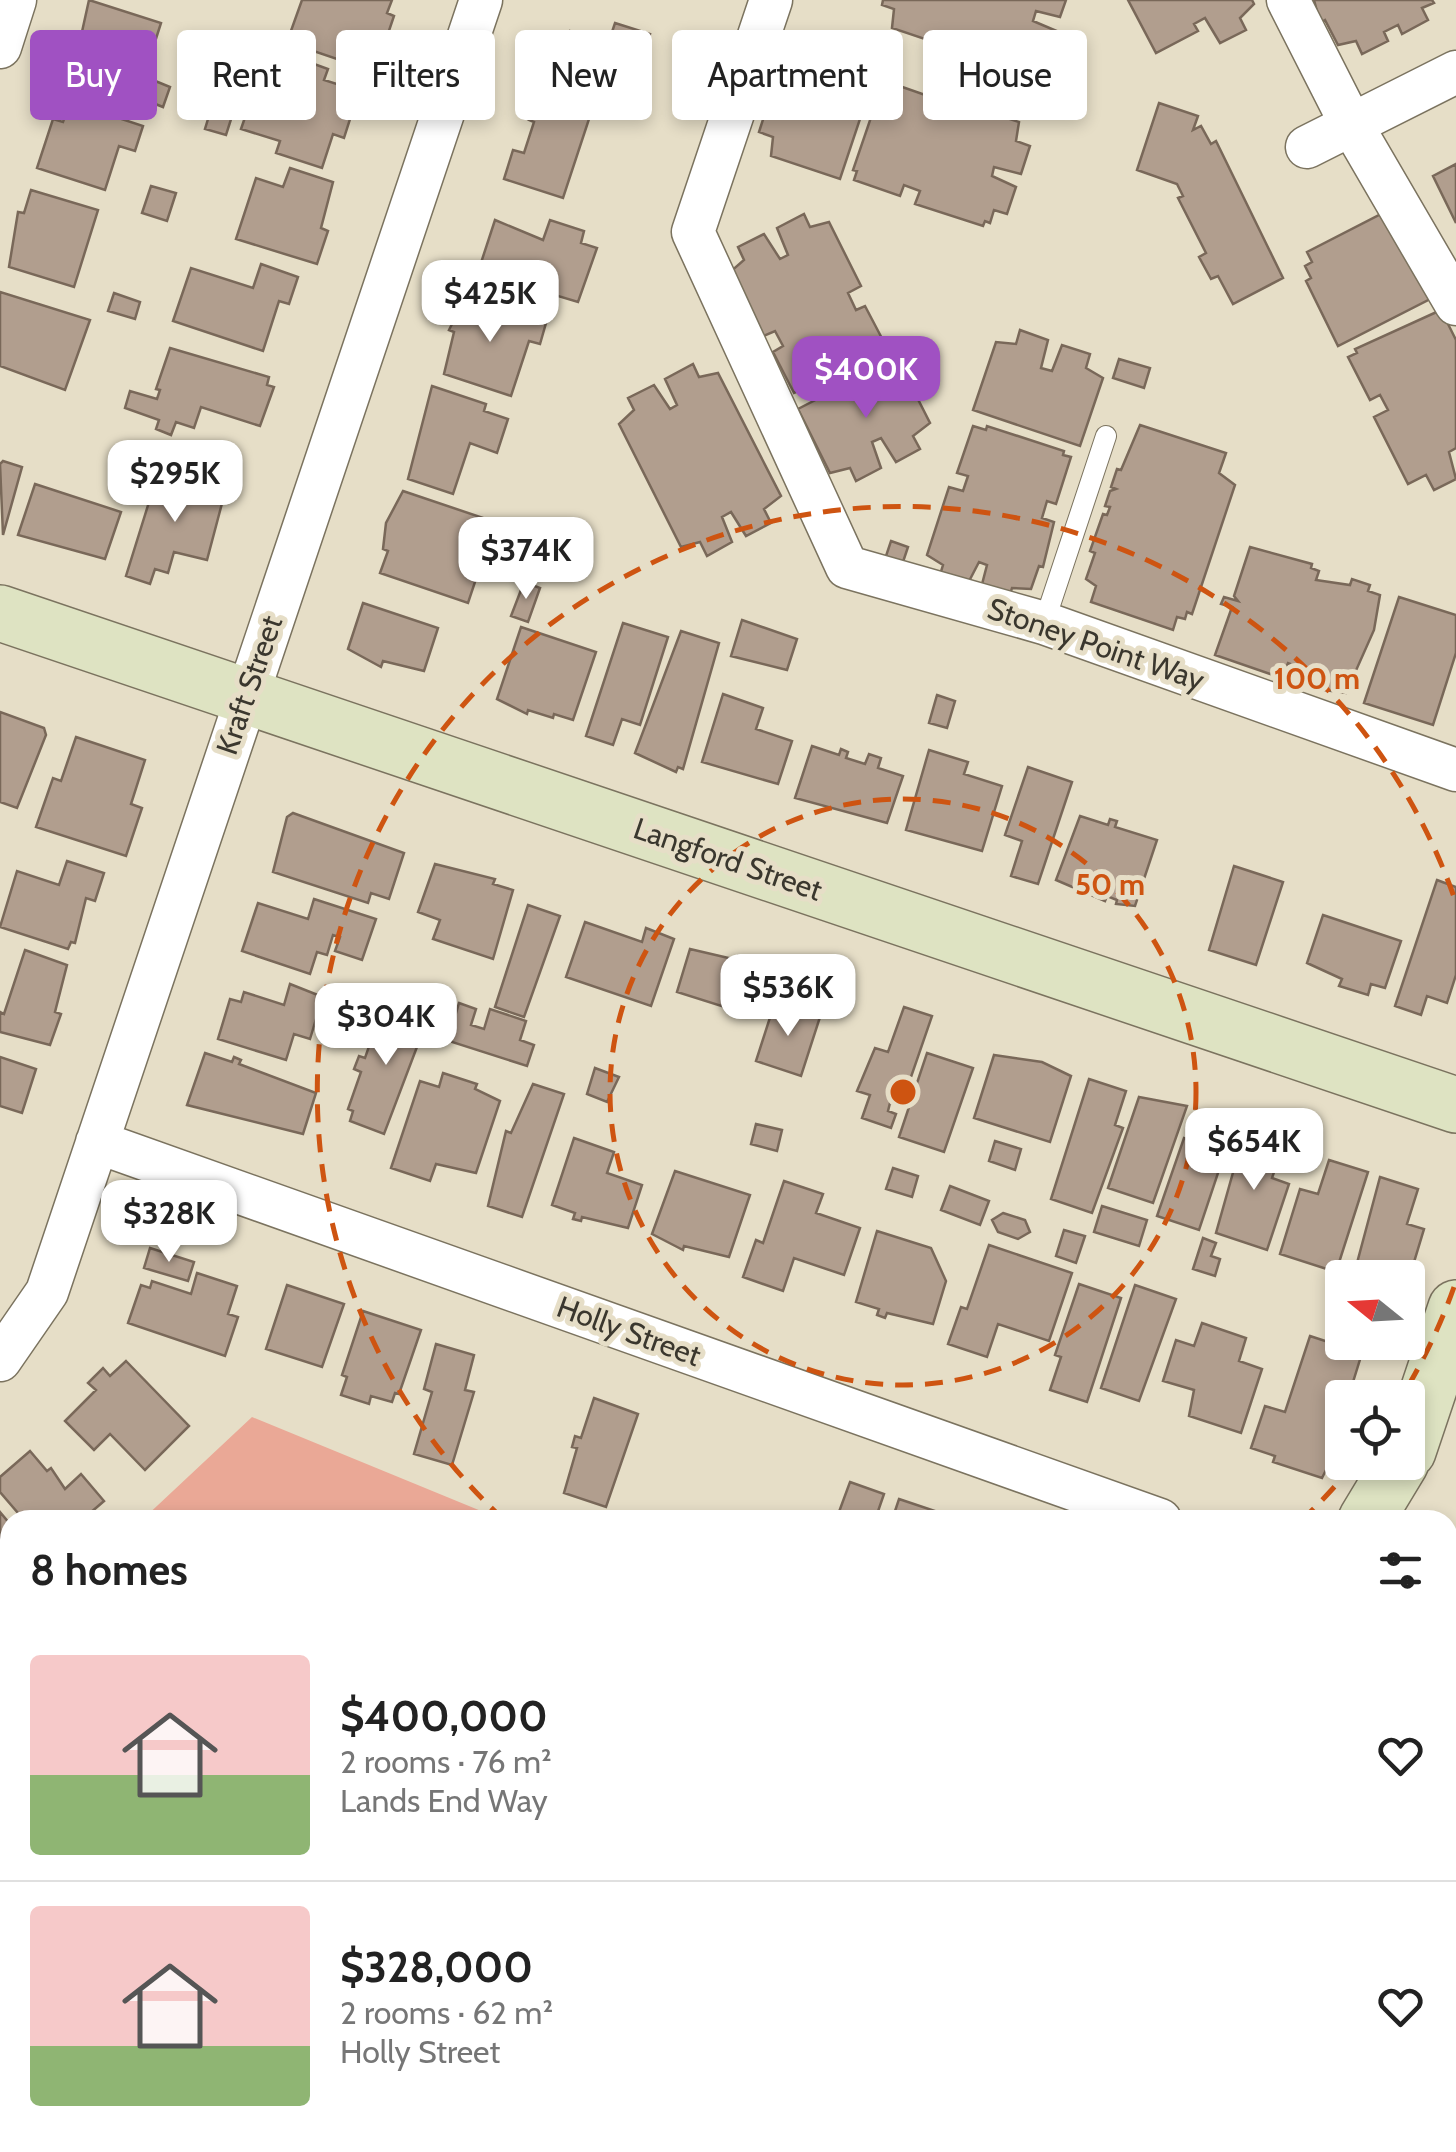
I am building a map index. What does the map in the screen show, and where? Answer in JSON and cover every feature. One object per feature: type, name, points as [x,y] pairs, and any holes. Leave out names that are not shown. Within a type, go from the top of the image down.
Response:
[{"type":"street","points":[[0,46],[15,0]]},
{"type":"street","name":"Kraft Street","points":[[0,1360],[46,1292],[481,0]]},
{"type":"street","name":"Stoney Point Way","points":[[771,0],[693,232],[847,567],[1044,623],[1456,770]]},
{"type":"street","points":[[1288,0],[1350,122],[1456,304]]},
{"type":"street","points":[[1308,147],[1350,122],[1456,72]]},
{"type":"street","name":"Langford Street","points":[[0,613],[1456,1105]]},
{"type":"street","name":"Holly Street","points":[[98,1142],[1132,1510]]},
{"type":"street","points":[[1425,1400],[1456,1308]]},
{"type":"street","points":[[1372,1510],[1391,1480]]},
{"type":"street","points":[[1401,1510],[1404,1480]]},
{"type":"lane","points":[[1044,623],[1106,436]]},
{"type":"shaded area","points":[[252,1417],[479,1510],[153,1510]]},
{"type":"building","points":[[89,0],[161,23],[157,36],[157,30],[82,30]]},
{"type":"building","points":[[302,0],[392,0],[387,13],[394,16],[389,30],[336,30],[336,59],[316,52],[316,30],[291,30]]},
{"type":"building","points":[[883,0],[1066,0],[1060,17],[1036,11],[1033,21],[1054,30],[923,30],[923,38],[892,28],[894,9],[882,5]]},
{"type":"building","points":[[1128,0],[1252,0],[1254,4],[1240,18],[1246,30],[1220,43],[1205,18],[1194,24],[1198,31],[1156,53]]},
{"type":"building","points":[[1314,0],[1434,3],[1422,8],[1428,20],[1402,34],[1398,25],[1384,32],[1388,41],[1362,54],[1356,41],[1338,45],[1325,20],[1320,23]]},
{"type":"building","points":[[615,23],[637,30],[613,30]]},
{"type":"building","points":[[316,65],[328,69],[324,80],[336,84],[336,120],[350,120],[344,138],[333,134],[322,168],[276,153],[280,141],[241,129],[244,120],[316,120]]},
{"type":"building","points":[[157,82],[170,87],[163,107],[157,105]]},
{"type":"building","points":[[903,87],[923,94],[923,120],[1013,120],[1019,122],[1016,141],[1030,146],[1021,174],[994,167],[992,176],[1016,187],[1007,214],[994,210],[990,223],[985,221],[983,226],[915,204],[920,191],[904,185],[900,196],[854,180],[857,171],[853,170],[870,120],[903,120]]},
{"type":"building","points":[[1159,103],[1198,116],[1193,130],[1201,126],[1211,144],[1216,141],[1283,278],[1233,304],[1218,276],[1211,279],[1199,257],[1206,253],[1178,198],[1183,196],[1177,184],[1137,170]]},
{"type":"building","points":[[53,120],[125,120],[143,126],[135,151],[119,146],[105,190],[37,168]]},
{"type":"building","points":[[208,120],[231,120],[226,135],[205,129]]},
{"type":"building","points":[[529,120],[589,120],[563,198],[504,179],[513,150],[524,153],[534,122]]},
{"type":"building","points":[[763,120],[860,120],[840,179],[771,156],[773,137],[759,132]]},
{"type":"building","points":[[1456,164],[1456,223],[1433,176]]},
{"type":"building","points":[[290,168],[333,182],[321,228],[328,231],[317,264],[236,239],[256,178],[283,187]]},
{"type":"building","points":[[151,186],[176,193],[167,221],[142,213]]},
{"type":"building","points":[[31,190],[98,210],[74,287],[9,267],[18,212],[24,213]]},
{"type":"building","points":[[1387,211],[1438,295],[1338,346],[1306,281],[1311,278],[1305,266],[1312,262],[1307,252]]},
{"type":"building","points":[[804,214],[810,227],[829,222],[861,286],[848,293],[856,310],[865,306],[887,348],[806,393],[803,389],[794,393],[773,352],[783,346],[775,331],[761,337],[729,273],[744,260],[738,247],[764,234],[780,259],[788,255],[777,228]]},
{"type":"building","points":[[495,220],[543,240],[550,220],[584,231],[581,243],[597,248],[578,302],[478,272]]},
{"type":"building","points":[[261,264],[298,277],[289,304],[279,301],[263,351],[173,321],[191,268],[253,288]]},
{"type":"building","points":[[0,292],[90,320],[65,390],[0,366]]},
{"type":"building","points":[[114,293],[140,302],[135,319],[108,311]]},
{"type":"building","points":[[466,296],[546,323],[540,344],[529,341],[511,396],[444,374],[454,332],[449,330]]},
{"type":"building","points":[[1441,310],[1456,340],[1456,448],[1449,452],[1456,479],[1434,490],[1426,475],[1408,484],[1374,417],[1388,410],[1380,395],[1370,400],[1348,357],[1357,353],[1355,349]]},
{"type":"building","points":[[1020,330],[1048,340],[1041,368],[1052,371],[1062,345],[1090,354],[1086,368],[1103,378],[1080,446],[973,410],[996,342],[1016,344]]},
{"type":"building","points":[[170,348],[269,377],[267,385],[274,387],[260,426],[201,407],[194,428],[176,422],[171,435],[156,429],[159,420],[125,408],[130,391],[157,399],[160,390],[156,389]]},
{"type":"building","points":[[897,358],[930,423],[913,436],[920,449],[896,462],[881,438],[872,442],[881,468],[856,481],[850,468],[830,473],[798,409]]},
{"type":"building","points":[[1119,359],[1150,368],[1144,388],[1113,378]]},
{"type":"building","points":[[693,364],[699,377],[718,373],[781,496],[764,509],[771,523],[746,536],[731,512],[722,517],[732,542],[707,556],[700,542],[681,547],[619,424],[634,410],[628,398],[654,385],[670,409],[677,405],[665,379]]},
{"type":"building","points":[[432,386],[486,404],[484,411],[508,419],[497,453],[470,443],[453,494],[408,479]]},
{"type":"building","points":[[1140,425],[1226,453],[1219,473],[1235,485],[1192,614],[1187,612],[1185,619],[1177,617],[1173,630],[1091,602],[1096,586],[1086,579],[1095,553],[1090,551],[1103,514],[1107,515],[1110,507],[1105,506],[1110,491],[1116,489],[1111,487],[1117,469],[1121,470]]},
{"type":"building","points":[[973,426],[986,430],[987,426],[1064,451],[1063,455],[1071,457],[1056,504],[1047,501],[1042,518],[1054,522],[1043,567],[1039,566],[1031,589],[1012,588],[1008,601],[980,592],[987,565],[979,562],[966,587],[939,578],[943,565],[927,555],[949,487],[963,491],[968,476],[957,473]]},
{"type":"building","points":[[3,461],[22,467],[3,535],[0,464]]},
{"type":"building","points":[[159,470],[225,492],[207,560],[174,552],[168,573],[155,569],[150,584],[126,576]]},
{"type":"building","points":[[35,484],[121,512],[105,559],[18,535]]},
{"type":"building","points":[[403,491],[495,522],[468,603],[380,573],[388,551],[383,549],[386,523]]},
{"type":"building","points":[[512,521],[538,529],[523,572],[498,564]]},
{"type":"building","points":[[891,541],[908,547],[899,574],[882,568]]},
{"type":"building","points":[[1250,547],[1312,564],[1311,568],[1319,571],[1316,580],[1350,585],[1352,579],[1370,585],[1368,591],[1380,595],[1374,630],[1346,693],[1316,689],[1317,684],[1301,679],[1304,669],[1288,663],[1282,678],[1215,655],[1232,607],[1221,604],[1224,597],[1238,601],[1234,596]]},
{"type":"building","points":[[524,582],[540,588],[528,622],[511,616]]},
{"type":"building","points":[[1399,597],[1456,615],[1456,653],[1433,725],[1364,703]]},
{"type":"building","points":[[363,603],[438,628],[424,671],[383,661],[381,667],[348,649]]},
{"type":"building","points":[[742,620],[797,639],[787,670],[731,656]]},
{"type":"building","points":[[623,623],[668,637],[640,725],[622,719],[613,745],[586,736]]},
{"type":"building","points":[[521,627],[596,652],[573,720],[528,710],[527,714],[497,699]]},
{"type":"building","points":[[681,631],[719,643],[683,769],[678,767],[676,772],[635,753]]},
{"type":"building","points":[[723,694],[763,708],[756,729],[792,741],[778,784],[702,762]]},
{"type":"building","points":[[937,695],[955,701],[947,728],[929,723]]},
{"type":"building","points":[[0,712],[44,728],[46,735],[17,808],[0,802]]},
{"type":"building","points":[[76,737],[145,760],[131,804],[142,808],[126,856],[36,827],[53,778],[61,781]]},
{"type":"building","points":[[812,746],[839,755],[841,749],[848,752],[846,758],[865,764],[869,754],[881,758],[878,768],[903,776],[887,823],[795,798]]},
{"type":"building","points":[[929,750],[968,762],[964,774],[1002,786],[982,851],[906,830]]},
{"type":"building","points":[[1028,767],[1072,782],[1038,884],[1011,876],[1022,841],[1005,835]]},
{"type":"building","points":[[293,813],[404,853],[389,899],[371,893],[368,903],[273,872],[287,817]]},
{"type":"building","points":[[1080,816],[1108,825],[1110,819],[1117,821],[1115,827],[1157,840],[1135,906],[1116,904],[1117,900],[1107,896],[1105,901],[1056,880]]},
{"type":"building","points":[[67,861],[104,873],[95,901],[86,898],[75,943],[71,942],[68,949],[0,927],[17,871],[59,885]]},
{"type":"building","points":[[435,864],[495,879],[493,884],[513,890],[493,959],[433,939],[440,920],[418,912]]},
{"type":"building","points":[[1234,866],[1283,882],[1256,965],[1209,950]]},
{"type":"building","points":[[1437,880],[1456,887],[1456,975],[1447,1003],[1427,996],[1421,1015],[1395,1006]]},
{"type":"building","points":[[314,899],[376,919],[362,960],[335,951],[340,937],[333,935],[327,955],[317,952],[310,974],[242,951],[258,903],[308,919]]},
{"type":"building","points":[[528,905],[560,916],[524,1017],[495,1007]]},
{"type":"building","points":[[1323,915],[1401,941],[1385,988],[1371,984],[1368,995],[1339,986],[1342,979],[1307,963]]},
{"type":"building","points":[[585,922],[642,942],[646,928],[674,939],[651,1006],[566,977]]},
{"type":"building","points":[[690,949],[737,960],[738,956],[747,959],[745,964],[767,970],[753,1016],[677,992]]},
{"type":"building","points":[[25,950],[67,965],[55,1012],[61,1014],[50,1045],[0,1032],[0,1012],[4,1014]]},
{"type":"building","points":[[290,984],[338,1003],[332,1020],[317,1016],[310,1039],[294,1034],[286,1060],[218,1039],[230,999],[241,1002],[244,992],[284,1005]]},
{"type":"building","points":[[775,1002],[820,1017],[801,1076],[756,1061]]},
{"type":"building","points":[[459,1003],[476,1009],[471,1025],[484,1029],[490,1009],[526,1021],[520,1040],[534,1045],[527,1066],[424,1033],[431,1012],[454,1020]]},
{"type":"building","points":[[413,1005],[430,1011],[424,1027],[420,1026],[423,1031],[384,1134],[350,1121],[353,1111],[348,1109],[361,1072],[354,1069],[359,1056],[365,1058],[381,1012],[407,1021]]},
{"type":"building","points":[[904,1007],[932,1016],[901,1106],[890,1103],[888,1111],[896,1114],[891,1128],[862,1118],[870,1095],[857,1091],[875,1048],[888,1052]]},
{"type":"building","points":[[205,1053],[232,1062],[234,1057],[241,1060],[239,1064],[316,1093],[303,1134],[187,1105]]},
{"type":"building","points":[[927,1053],[973,1068],[944,1152],[899,1137]]},
{"type":"building","points":[[994,1055],[1042,1062],[1071,1076],[1050,1142],[974,1118]]},
{"type":"building","points":[[0,1057],[36,1069],[22,1113],[0,1106]]},
{"type":"building","points":[[595,1068],[619,1077],[607,1102],[587,1094]]},
{"type":"building","points":[[443,1073],[477,1084],[475,1089],[500,1101],[476,1173],[436,1164],[430,1181],[391,1168],[420,1081],[439,1087]]},
{"type":"building","points":[[1089,1079],[1126,1091],[1115,1125],[1123,1128],[1092,1213],[1051,1199]]},
{"type":"building","points":[[533,1084],[564,1094],[522,1217],[488,1206],[506,1131],[511,1133]]},
{"type":"building","points":[[1139,1097],[1187,1106],[1153,1203],[1108,1188]]},
{"type":"building","points":[[756,1124],[782,1130],[777,1151],[751,1144]]},
{"type":"building","points":[[1245,1130],[1284,1143],[1272,1178],[1289,1184],[1267,1250],[1216,1233]]},
{"type":"building","points":[[1205,1136],[1216,1140],[1214,1148],[1225,1152],[1199,1230],[1157,1216],[1184,1138],[1203,1144]]},
{"type":"building","points":[[574,1138],[614,1152],[607,1173],[642,1185],[628,1228],[582,1217],[581,1221],[573,1219],[575,1213],[552,1205]]},
{"type":"building","points":[[995,1141],[1021,1149],[1015,1170],[989,1161]]},
{"type":"building","points":[[1329,1160],[1368,1172],[1340,1260],[1325,1260],[1325,1268],[1280,1254],[1300,1189],[1318,1194]]},
{"type":"building","points":[[893,1168],[918,1176],[912,1197],[886,1189]]},
{"type":"building","points":[[675,1171],[750,1195],[729,1257],[684,1246],[683,1250],[652,1234]]},
{"type":"building","points":[[1380,1177],[1418,1189],[1407,1224],[1424,1229],[1415,1260],[1358,1260]]},
{"type":"building","points":[[784,1181],[823,1194],[816,1213],[860,1228],[844,1275],[794,1258],[783,1291],[743,1277],[756,1240],[763,1243]]},
{"type":"building","points":[[950,1186],[989,1201],[980,1225],[941,1210]]},
{"type":"building","points":[[1102,1206],[1147,1220],[1139,1246],[1094,1232]]},
{"type":"building","points":[[1003,1213],[1025,1220],[1030,1232],[1018,1239],[998,1232],[992,1220]]},
{"type":"building","points":[[1064,1230],[1085,1236],[1076,1263],[1056,1256]]},
{"type":"building","points":[[877,1231],[931,1248],[946,1281],[933,1324],[887,1313],[885,1318],[877,1315],[879,1309],[856,1302]]},
{"type":"building","points":[[1203,1238],[1216,1243],[1211,1256],[1220,1259],[1215,1276],[1193,1269]]},
{"type":"building","points":[[989,1245],[1072,1273],[1049,1341],[998,1324],[987,1357],[948,1344],[961,1307],[967,1309]]},
{"type":"building","points":[[150,1248],[194,1262],[188,1281],[144,1268]]},
{"type":"building","points":[[197,1273],[237,1286],[228,1314],[238,1317],[225,1356],[128,1323],[141,1285],[150,1288],[152,1281],[191,1294]]},
{"type":"building","points":[[1079,1284],[1121,1298],[1087,1402],[1050,1390],[1061,1357],[1055,1355]]},
{"type":"building","points":[[287,1285],[344,1304],[322,1367],[266,1349]]},
{"type":"building","points":[[1135,1285],[1176,1299],[1139,1401],[1101,1388]]},
{"type":"building","points":[[363,1311],[421,1330],[399,1394],[395,1393],[392,1402],[371,1396],[369,1404],[341,1395],[347,1377],[342,1375]]},
{"type":"building","points":[[1202,1323],[1246,1338],[1239,1361],[1262,1369],[1241,1433],[1189,1416],[1194,1390],[1163,1381],[1176,1340],[1194,1346]]},
{"type":"building","points":[[1310,1336],[1325,1341],[1325,1360],[1360,1360],[1354,1380],[1325,1380],[1322,1478],[1273,1462],[1275,1456],[1251,1448],[1265,1406],[1285,1412]]},
{"type":"building","points":[[436,1344],[474,1355],[465,1390],[474,1392],[452,1465],[414,1454],[432,1392],[424,1389]]},
{"type":"building","points":[[126,1361],[189,1426],[145,1470],[110,1434],[94,1450],[65,1421],[96,1390],[88,1383],[103,1368],[110,1376]]},
{"type":"building","points":[[594,1398],[638,1414],[606,1507],[564,1493],[577,1448],[572,1447],[575,1436],[581,1438]]},
{"type":"building","points":[[30,1451],[47,1471],[51,1468],[65,1489],[81,1474],[104,1501],[94,1510],[15,1510],[0,1492],[0,1477]]},
{"type":"building","points":[[850,1482],[884,1494],[878,1510],[840,1510]]},
{"type":"building","points":[[899,1499],[932,1510],[895,1510]]}]
